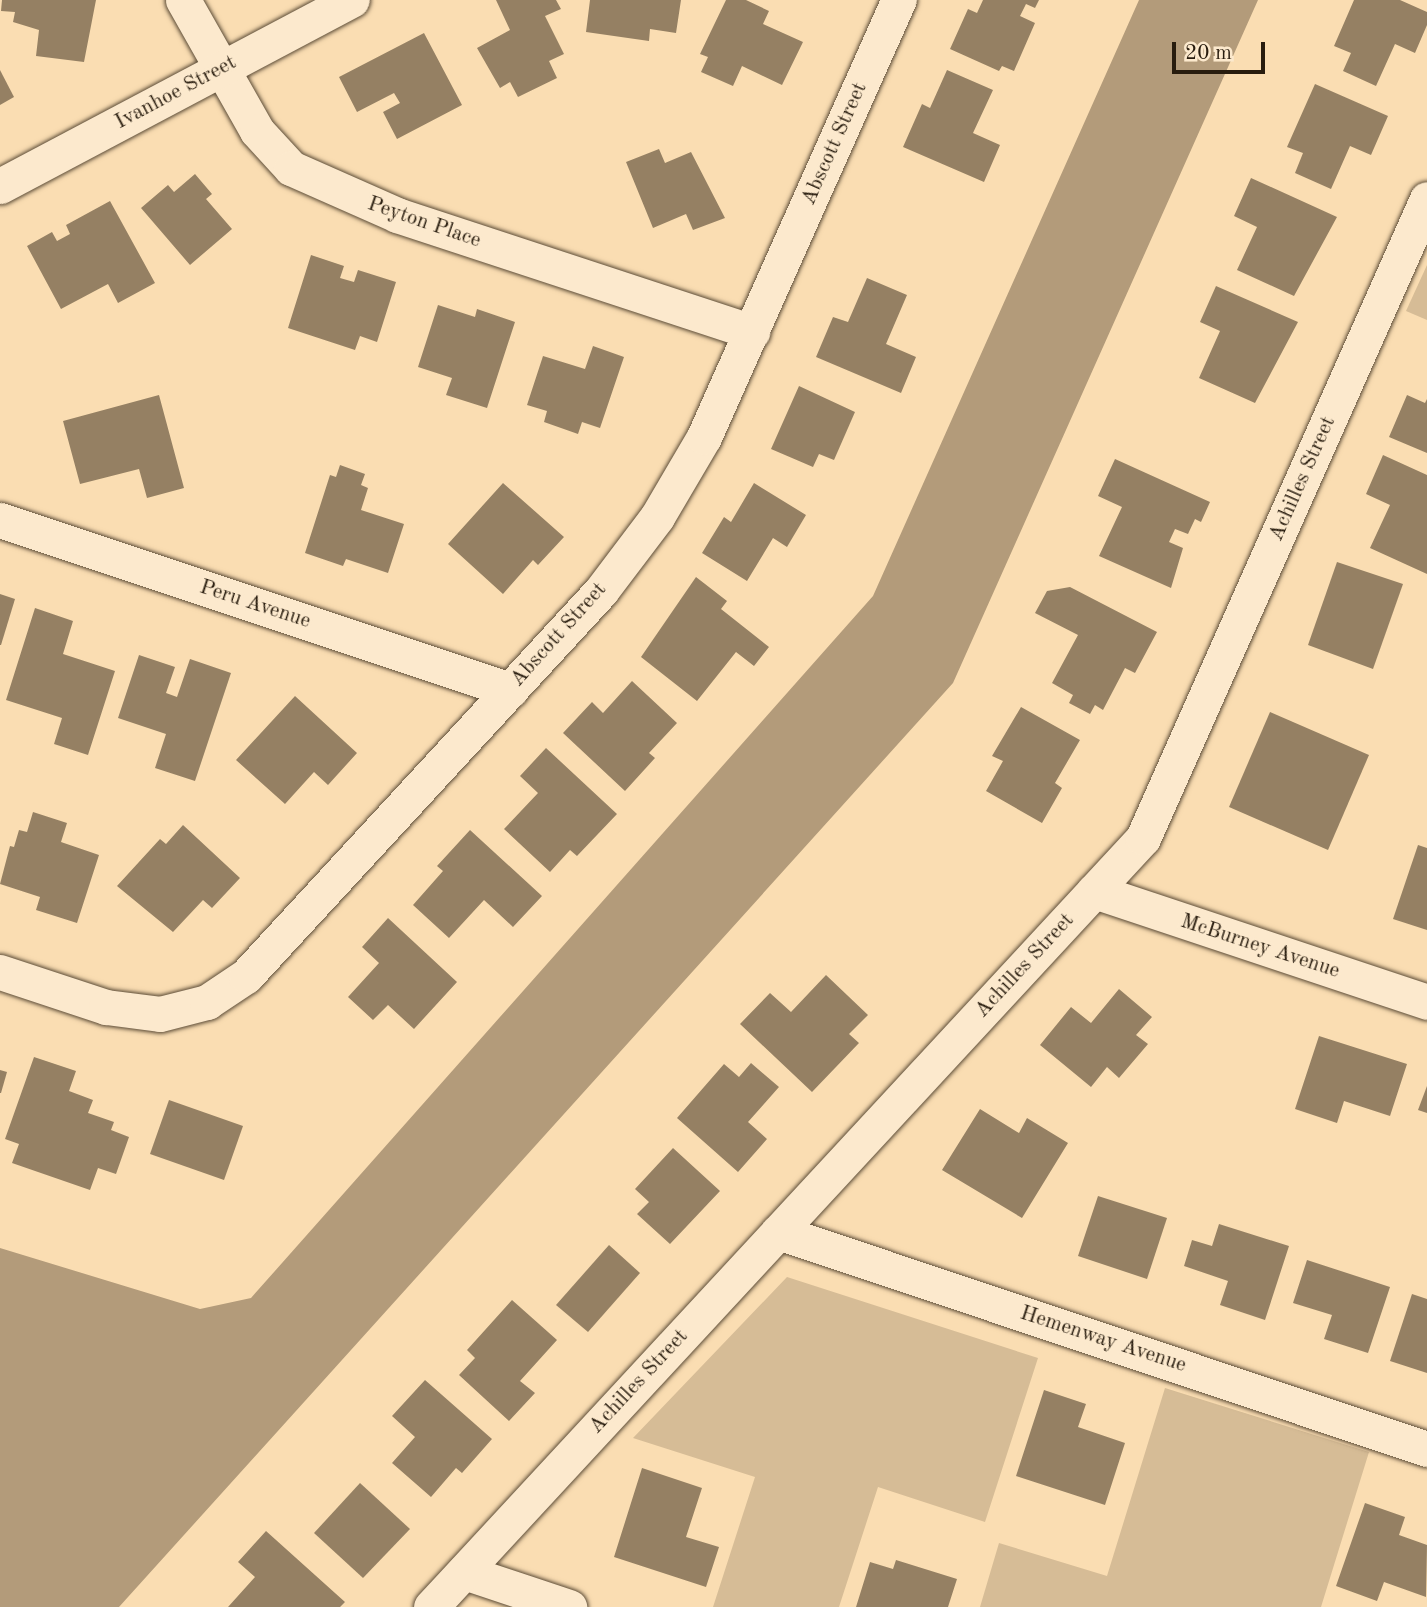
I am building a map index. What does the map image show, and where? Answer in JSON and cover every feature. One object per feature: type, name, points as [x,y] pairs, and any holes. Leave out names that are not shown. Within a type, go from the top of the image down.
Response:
[{"type":"street","name":"Peyton Place","points":[[183,0],[220,70],[257,131],[291,168],[397,215],[752,332]]},
{"type":"street","name":"Ivanhoe Street","points":[[0,186],[352,0]]},
{"type":"street","name":"Abscott Street","points":[[0,972],[106,1007],[160,1014],[207,1002],[246,976],[601,591],[657,517],[704,437],[900,0]]},
{"type":"street","name":"Achilles Street","points":[[431,1607],[1143,838],[1427,200]]},
{"type":"street","name":"Peru Avenue","points":[[0,520],[510,690]]},
{"type":"street","name":"McBurney Avenue","points":[[1094,891],[1427,1002]]},
{"type":"street","name":"Hemenway Avenue","points":[[778,1232],[1427,1449]]},
{"type":"street","points":[[464,1572],[569,1607]]},
{"type":"shaded area","points":[[1139,0],[1258,0],[953,683],[119,1607],[0,1607],[0,1248],[200,1309],[251,1298],[873,596]]},
{"type":"shaded area","points":[[1427,265],[1427,320],[1406,311]]},
{"type":"shaded area","points":[[787,1277],[1038,1358],[985,1522],[878,1487],[839,1607],[713,1607],[755,1477],[633,1438]]},
{"type":"shaded area","points":[[1165,1388],[1369,1452],[1321,1607],[980,1607],[999,1543],[1107,1576]]},
{"type":"building","points":[[2,0],[96,0],[84,62],[36,56],[39,30],[13,22],[15,12],[1,11]]},
{"type":"building","points":[[496,0],[556,0],[561,9],[545,16],[564,54],[549,61],[557,78],[518,97],[510,82],[500,88],[477,48],[510,30]]},
{"type":"building","points":[[590,0],[681,0],[676,33],[650,29],[649,41],[586,32]]},
{"type":"building","points":[[726,0],[746,0],[769,11],[763,24],[803,42],[782,85],[742,66],[733,86],[701,72],[708,57],[700,54]]},
{"type":"building","points":[[983,0],[1039,0],[1035,8],[1026,4],[1020,16],[1035,23],[1014,71],[1002,66],[999,71],[950,49],[968,9],[977,13]]},
{"type":"building","points":[[1354,0],[1400,0],[1427,12],[1427,25],[1415,53],[1395,44],[1376,86],[1343,71],[1351,53],[1334,46]]},
{"type":"building","points":[[424,33],[462,105],[397,139],[383,112],[400,103],[394,93],[357,112],[339,77]]},
{"type":"building","points":[[0,70],[14,97],[0,105]]},
{"type":"building","points":[[947,70],[993,90],[973,133],[1000,145],[984,182],[903,147],[922,104],[930,108]]},
{"type":"building","points":[[1315,84],[1388,116],[1371,155],[1350,146],[1331,189],[1295,173],[1303,153],[1287,147]]},
{"type":"building","points":[[659,149],[665,163],[691,152],[725,218],[693,230],[686,214],[653,228],[626,162]]},
{"type":"building","points":[[195,174],[212,194],[206,199],[232,229],[190,265],[141,208],[168,185],[174,192]]},
{"type":"building","points":[[1251,178],[1337,217],[1294,296],[1237,270],[1257,227],[1234,216]]},
{"type":"building","points":[[110,201],[155,283],[118,303],[108,284],[61,309],[27,246],[52,232],[57,241],[70,234],[66,225]]},
{"type":"building","points":[[311,255],[344,266],[340,278],[354,282],[358,270],[396,282],[377,342],[360,336],[355,350],[288,328]]},
{"type":"building","points":[[867,278],[907,295],[886,344],[916,357],[901,393],[816,357],[833,317],[848,322]]},
{"type":"building","points":[[1216,286],[1298,322],[1255,403],[1199,378],[1220,331],[1200,322]]},
{"type":"building","points":[[438,305],[475,317],[477,309],[515,322],[487,408],[446,395],[452,378],[418,367]]},
{"type":"building","points":[[593,346],[624,357],[600,428],[582,422],[578,434],[544,422],[547,411],[527,405],[543,356],[585,369]]},
{"type":"building","points":[[799,386],[855,412],[834,460],[819,454],[813,467],[771,449]]},
{"type":"building","points":[[159,395],[184,488],[147,498],[139,469],[80,484],[63,421]]},
{"type":"building","points":[[1407,395],[1425,403],[1427,399],[1427,453],[1389,437]]},
{"type":"building","points":[[1383,455],[1427,475],[1427,574],[1370,548],[1390,505],[1366,494]]},
{"type":"building","points":[[1115,459],[1210,502],[1201,522],[1195,519],[1188,534],[1175,529],[1169,542],[1183,548],[1171,588],[1099,556],[1122,507],[1098,496]]},
{"type":"building","points":[[340,465],[365,474],[361,485],[368,488],[361,510],[404,524],[388,573],[346,559],[343,566],[305,553],[330,475],[336,477]]},
{"type":"building","points":[[503,483],[564,537],[538,565],[533,560],[503,594],[448,544]]},
{"type":"building","points":[[754,483],[806,515],[787,547],[773,538],[747,581],[702,553],[724,517],[731,522]]},
{"type":"building","points":[[1337,562],[1403,584],[1373,669],[1308,645]]},
{"type":"building","points":[[696,577],[727,601],[721,609],[769,647],[754,666],[736,652],[697,701],[641,657]]},
{"type":"building","points":[[1070,587],[1157,632],[1135,673],[1125,668],[1103,710],[1095,705],[1090,714],[1069,703],[1073,695],[1052,683],[1078,635],[1035,613],[1047,591]]},
{"type":"building","points":[[0,594],[15,599],[1,645],[0,645]]},
{"type":"building","points":[[35,608],[73,621],[63,654],[115,671],[88,755],[54,744],[62,718],[6,700]]},
{"type":"building","points":[[139,655],[175,667],[166,693],[177,697],[190,659],[231,673],[195,781],[155,768],[166,734],[118,718]]},
{"type":"building","points":[[632,681],[677,723],[649,753],[655,758],[625,791],[563,733],[592,702],[603,713]]},
{"type":"building","points":[[295,696],[357,753],[328,785],[314,772],[285,804],[236,760]]},
{"type":"building","points":[[1021,707],[1080,740],[1055,783],[1062,788],[1042,823],[986,791],[1003,761],[992,756]]},
{"type":"building","points":[[1270,712],[1369,755],[1328,850],[1229,807]]},
{"type":"building","points":[[546,748],[617,814],[577,856],[570,850],[550,872],[504,829],[538,793],[520,776]]},
{"type":"building","points":[[33,812],[67,823],[61,842],[99,855],[77,923],[36,910],[40,897],[0,884],[10,846],[14,847],[19,830],[27,832]]},
{"type":"building","points":[[183,825],[240,878],[212,908],[203,900],[173,932],[117,886],[160,839],[166,844]]},
{"type":"building","points":[[470,830],[542,896],[513,927],[484,900],[449,938],[413,905],[443,871],[437,866]]},
{"type":"building","points":[[1418,845],[1427,848],[1427,930],[1393,919]]},
{"type":"building","points":[[388,918],[457,982],[414,1029],[388,1005],[373,1020],[348,997],[379,963],[362,947]]},
{"type":"building","points":[[826,975],[868,1015],[849,1034],[859,1043],[812,1092],[740,1024],[770,993],[791,1012]]},
{"type":"building","points":[[1119,989],[1152,1017],[1136,1035],[1148,1044],[1119,1078],[1107,1067],[1091,1087],[1040,1045],[1071,1007],[1091,1023]]},
{"type":"building","points":[[1319,1036],[1407,1064],[1390,1116],[1344,1101],[1337,1123],[1295,1109]]},
{"type":"building","points":[[34,1057],[76,1071],[69,1091],[93,1100],[88,1113],[114,1122],[111,1130],[129,1137],[116,1174],[98,1168],[90,1190],[12,1163],[19,1144],[5,1139]]},
{"type":"building","points":[[751,1063],[779,1087],[748,1122],[767,1139],[738,1172],[677,1118],[724,1064],[739,1077]]},
{"type":"building","points":[[0,1070],[7,1072],[1,1093],[0,1093]]},
{"type":"building","points":[[1427,1086],[1427,1113],[1418,1110]]},
{"type":"building","points":[[169,1100],[243,1126],[224,1180],[150,1154]]},
{"type":"building","points":[[980,1109],[1019,1133],[1027,1118],[1068,1143],[1022,1218],[942,1170]]},
{"type":"building","points":[[673,1148],[720,1191],[670,1244],[637,1214],[649,1202],[635,1189]]},
{"type":"building","points":[[1098,1196],[1167,1218],[1147,1279],[1078,1256]]},
{"type":"building","points":[[1219,1224],[1289,1246],[1265,1320],[1220,1305],[1228,1281],[1184,1266],[1192,1240],[1212,1246]]},
{"type":"building","points":[[609,1245],[640,1273],[588,1332],[556,1305]]},
{"type":"building","points":[[1307,1260],[1390,1287],[1368,1353],[1324,1339],[1332,1315],[1293,1303]]},
{"type":"building","points":[[1412,1294],[1427,1299],[1427,1373],[1390,1361]]},
{"type":"building","points":[[512,1300],[557,1340],[520,1381],[535,1393],[509,1421],[459,1375],[475,1358],[467,1350]]},
{"type":"building","points":[[425,1380],[492,1439],[462,1473],[456,1468],[431,1497],[392,1463],[415,1437],[392,1416]]},
{"type":"building","points":[[1044,1390],[1086,1404],[1078,1427],[1125,1443],[1105,1505],[1016,1476]]},
{"type":"building","points":[[642,1468],[702,1488],[686,1537],[719,1547],[706,1587],[614,1557]]},
{"type":"building","points":[[360,1483],[410,1529],[363,1578],[314,1533]]},
{"type":"building","points":[[1365,1503],[1405,1517],[1399,1535],[1427,1545],[1426,1597],[1384,1582],[1377,1601],[1336,1586]]},
{"type":"building","points":[[266,1531],[345,1602],[340,1607],[228,1607],[255,1577],[238,1562]]},
{"type":"building","points":[[896,1560],[957,1579],[948,1607],[856,1607],[870,1562],[893,1569]]}]
